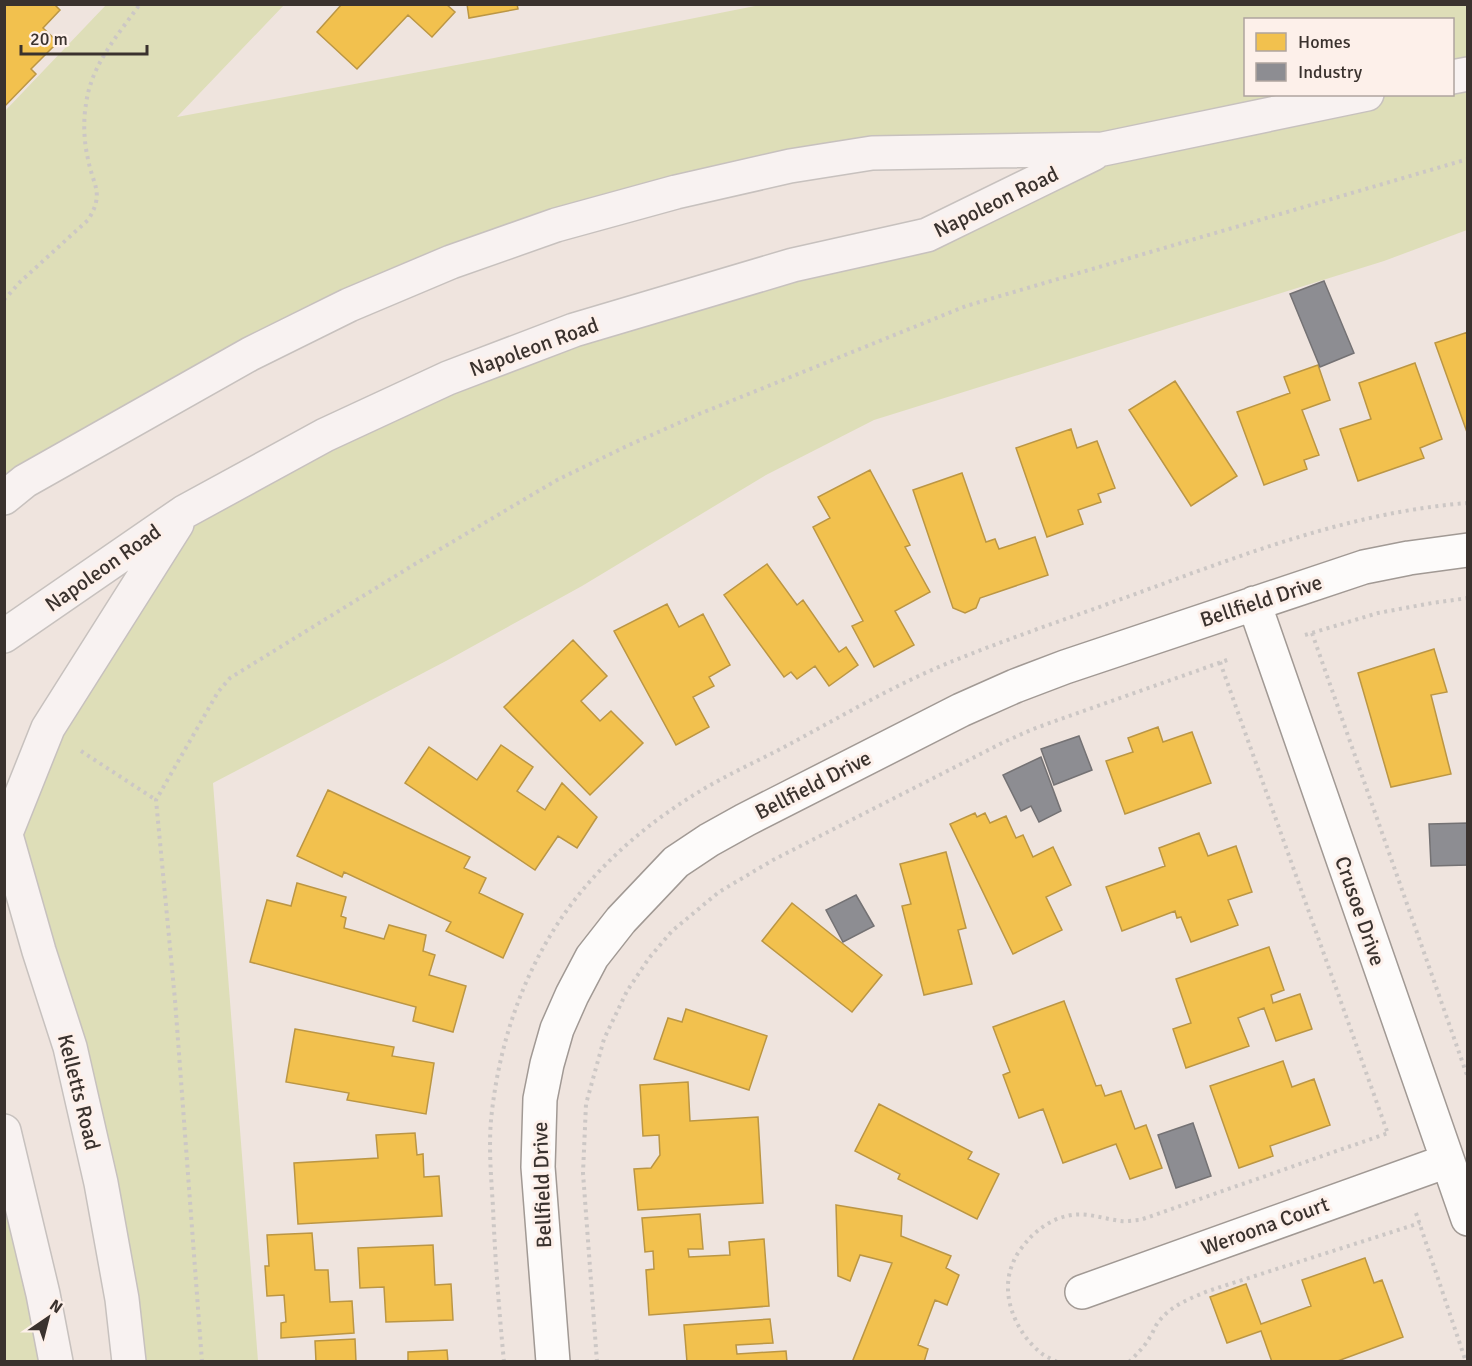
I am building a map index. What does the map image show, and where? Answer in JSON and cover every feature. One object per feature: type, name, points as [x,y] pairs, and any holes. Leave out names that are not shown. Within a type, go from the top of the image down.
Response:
[{"type":"main road","name":"Napoleon Road","points":[[11,487],[250,354],[349,305],[451,262],[556,225],[676,192],[790,166],[872,153],[1103,149],[1357,96]]},
{"type":"main road","name":"Napoleon Road","points":[[4,636],[184,512],[325,435],[448,378],[574,330],[749,278],[793,265],[927,236],[1103,149]]},
{"type":"main road","points":[[5,831],[48,728],[184,512]]},
{"type":"main road","name":"Kelletts Road","points":[[5,831],[39,951],[70,1047],[101,1183],[122,1299],[129,1362]]},
{"type":"main road","points":[[4,1131],[43,1294],[56,1362]]},
{"type":"street","name":"Bellfield Drive","points":[[552,1362],[538,1167],[540,1099],[547,1064],[557,1029],[592,957],[621,920],[676,862],[709,840],[763,810],[962,710],[1015,686],[1065,667],[1364,567],[1467,550]]},
{"type":"street","name":"Crusoe Drive","points":[[1254,603],[1467,1219]]},
{"type":"street","name":"Weroona Court","points":[[1082,1292],[1447,1161]]},
{"type":"path","points":[[4,300],[20,282],[88,220],[93,212],[98,194],[88,159],[85,131],[86,104],[91,81],[104,54],[140,4]]},
{"type":"path","points":[[202,1362],[175,1000],[156,800],[218,693],[230,678],[557,480],[699,414],[966,306],[1467,159]]},
{"type":"path","points":[[1305,635],[1378,613],[1467,598]]},
{"type":"path","points":[[1312,633],[1467,1078]]},
{"type":"path","points":[[597,1362],[583,1173],[586,1104],[604,1039],[627,992],[649,958],[672,931],[719,892],[773,860],[1004,742],[1033,729],[1230,659]]},
{"type":"path","points":[[1220,662],[1391,1142]]},
{"type":"path","points":[[77,748],[156,800]]},
{"type":"path","points":[[1415,1210],[1466,1362]]},
{"type":"path","points":[[1129,1362],[1138,1354],[1157,1324],[1171,1309],[1187,1300],[1208,1291],[1420,1223]]},
{"type":"green space","points":[[106,5],[284,5],[177,117],[494,58],[760,5],[1467,5],[1467,230],[1384,261],[874,420],[766,475],[582,586],[446,661],[213,783],[258,1361],[129,1361],[6,833],[184,512],[448,378],[927,235],[1101,150],[872,153],[556,225],[5,481],[4,112]]},
{"type":"green space","points":[[4,1142],[56,1361],[5,1361]]},
{"type":"building: Homes","points":[[4,4],[54,4],[60,10],[43,28],[58,42],[31,69],[36,74],[4,107]]},
{"type":"building: Homes","points":[[342,4],[446,4],[455,12],[432,37],[408,15],[357,69],[317,32]]},
{"type":"building: Homes","points":[[467,4],[517,4],[518,9],[469,18]]},
{"type":"building: Homes","points":[[1468,332],[1468,435],[1435,343]]},
{"type":"building: Homes","points":[[1415,363],[1442,439],[1420,448],[1424,458],[1358,481],[1340,429],[1371,419],[1359,383]]},
{"type":"building: Homes","points":[[1318,365],[1330,400],[1302,410],[1319,455],[1304,460],[1307,469],[1264,485],[1237,412],[1290,393],[1284,377]]},
{"type":"building: Homes","points":[[1175,381],[1237,476],[1191,506],[1129,410]]},
{"type":"building: Homes","points":[[1071,429],[1077,448],[1097,441],[1115,488],[1098,494],[1101,502],[1078,510],[1083,524],[1047,537],[1016,448]]},
{"type":"building: Homes","points":[[870,470],[910,545],[905,547],[930,592],[895,611],[914,645],[874,667],[852,626],[863,621],[813,527],[830,518],[818,497]]},
{"type":"building: Homes","points":[[962,473],[986,542],[995,539],[999,549],[1035,537],[1048,575],[980,598],[976,608],[965,613],[953,608],[913,490]]},
{"type":"building: Homes","points":[[767,564],[797,605],[803,600],[839,652],[846,647],[858,665],[829,686],[815,666],[797,679],[791,672],[784,677],[724,595]]},
{"type":"building: Homes","points":[[667,604],[679,627],[703,614],[730,665],[709,677],[714,686],[693,697],[709,727],[676,745],[614,631]]},
{"type":"building: Homes","points":[[573,640],[607,676],[581,701],[600,721],[611,711],[643,743],[590,795],[504,707]]},
{"type":"building: Homes","points":[[1434,649],[1447,692],[1431,695],[1451,774],[1391,787],[1358,673]]},
{"type":"building: Homes","points":[[1158,727],[1163,742],[1192,732],[1211,783],[1125,814],[1106,761],[1133,752],[1128,738]]},
{"type":"building: Homes","points":[[501,745],[533,767],[517,791],[545,810],[562,783],[597,817],[577,848],[558,836],[535,870],[405,783],[429,747],[477,780]]},
{"type":"building: Homes","points":[[328,790],[470,857],[464,868],[486,878],[479,893],[523,914],[503,958],[446,931],[451,922],[344,872],[342,877],[297,856]]},
{"type":"building: Homes","points":[[975,813],[977,817],[985,813],[990,823],[1006,816],[1016,838],[1023,835],[1033,857],[1053,847],[1071,885],[1046,897],[1062,930],[1013,954],[950,824]]},
{"type":"building: Homes","points":[[1199,833],[1208,856],[1236,846],[1252,892],[1228,900],[1238,925],[1191,942],[1181,917],[1177,918],[1175,911],[1122,931],[1106,887],[1165,866],[1159,848]]},
{"type":"building: Homes","points":[[946,852],[966,928],[958,930],[972,984],[924,995],[902,906],[911,904],[900,864]]},
{"type":"building: Homes","points":[[297,883],[346,897],[341,916],[346,918],[344,928],[384,939],[389,925],[426,935],[423,951],[435,955],[429,975],[466,986],[453,1032],[413,1021],[416,1007],[250,962],[267,900],[291,906]]},
{"type":"building: Homes","points":[[792,903],[882,975],[852,1012],[762,941]]},
{"type":"building: Homes","points":[[1269,947],[1284,990],[1271,995],[1273,1003],[1300,994],[1312,1029],[1276,1041],[1264,1008],[1238,1018],[1249,1046],[1186,1068],[1173,1029],[1191,1023],[1176,979]]},
{"type":"building: Homes","points":[[1064,1001],[1096,1086],[1101,1085],[1105,1096],[1121,1091],[1135,1129],[1146,1125],[1162,1168],[1130,1179],[1116,1144],[1063,1163],[1043,1109],[1019,1118],[1003,1075],[1010,1072],[993,1027]]},
{"type":"building: Homes","points":[[686,1009],[767,1036],[749,1090],[654,1059],[668,1018],[682,1022]]},
{"type":"building: Homes","points":[[295,1029],[394,1047],[392,1056],[434,1063],[426,1114],[347,1100],[349,1093],[286,1082]]},
{"type":"building: Homes","points":[[1283,1061],[1292,1087],[1314,1079],[1330,1125],[1270,1146],[1273,1156],[1239,1168],[1210,1086]]},
{"type":"building: Homes","points":[[688,1082],[690,1121],[758,1117],[763,1203],[638,1210],[634,1169],[651,1168],[660,1155],[659,1135],[643,1136],[640,1085]]},
{"type":"building: Homes","points":[[879,1104],[972,1152],[968,1159],[999,1174],[977,1219],[898,1179],[900,1174],[855,1151]]},
{"type":"building: Homes","points":[[415,1133],[417,1155],[423,1154],[424,1177],[439,1176],[442,1216],[298,1224],[294,1163],[378,1158],[376,1135]]},
{"type":"building: Homes","points":[[836,1205],[902,1216],[901,1236],[951,1256],[946,1268],[959,1275],[947,1305],[935,1300],[918,1345],[928,1349],[924,1362],[857,1362],[853,1360],[892,1263],[860,1255],[850,1281],[838,1276]]},
{"type":"building: Homes","points":[[700,1214],[703,1249],[688,1249],[689,1257],[730,1255],[729,1242],[764,1239],[769,1306],[649,1315],[646,1270],[654,1269],[653,1251],[645,1252],[642,1218]]},
{"type":"building: Homes","points":[[312,1233],[315,1270],[328,1270],[330,1302],[352,1301],[354,1333],[281,1338],[281,1323],[286,1322],[284,1295],[267,1296],[265,1266],[269,1266],[267,1235]]},
{"type":"building: Homes","points":[[433,1245],[435,1285],[451,1284],[453,1320],[386,1322],[384,1287],[360,1288],[358,1248]]},
{"type":"building: Homes","points":[[1365,1258],[1374,1283],[1382,1280],[1403,1337],[1335,1362],[1272,1362],[1261,1331],[1227,1343],[1210,1297],[1246,1284],[1261,1324],[1311,1306],[1302,1280]]},
{"type":"building: Homes","points":[[770,1319],[773,1343],[736,1345],[737,1354],[786,1351],[787,1362],[687,1362],[684,1325]]},
{"type":"building: Homes","points":[[355,1339],[356,1362],[316,1362],[315,1341]]},
{"type":"building: Homes","points":[[447,1350],[448,1362],[408,1362],[408,1352]]},
{"type":"building: Industry","points":[[1324,281],[1354,353],[1320,367],[1290,294]]},
{"type":"building: Industry","points":[[1079,736],[1092,770],[1054,785],[1041,749]]},
{"type":"building: Industry","points":[[1041,757],[1061,811],[1039,822],[1031,806],[1021,811],[1003,775]]},
{"type":"building: Industry","points":[[1468,823],[1468,865],[1431,866],[1429,824]]},
{"type":"building: Industry","points":[[856,895],[874,926],[843,942],[826,910]]},
{"type":"building: Industry","points":[[1193,1123],[1211,1176],[1176,1188],[1158,1135]]}]
